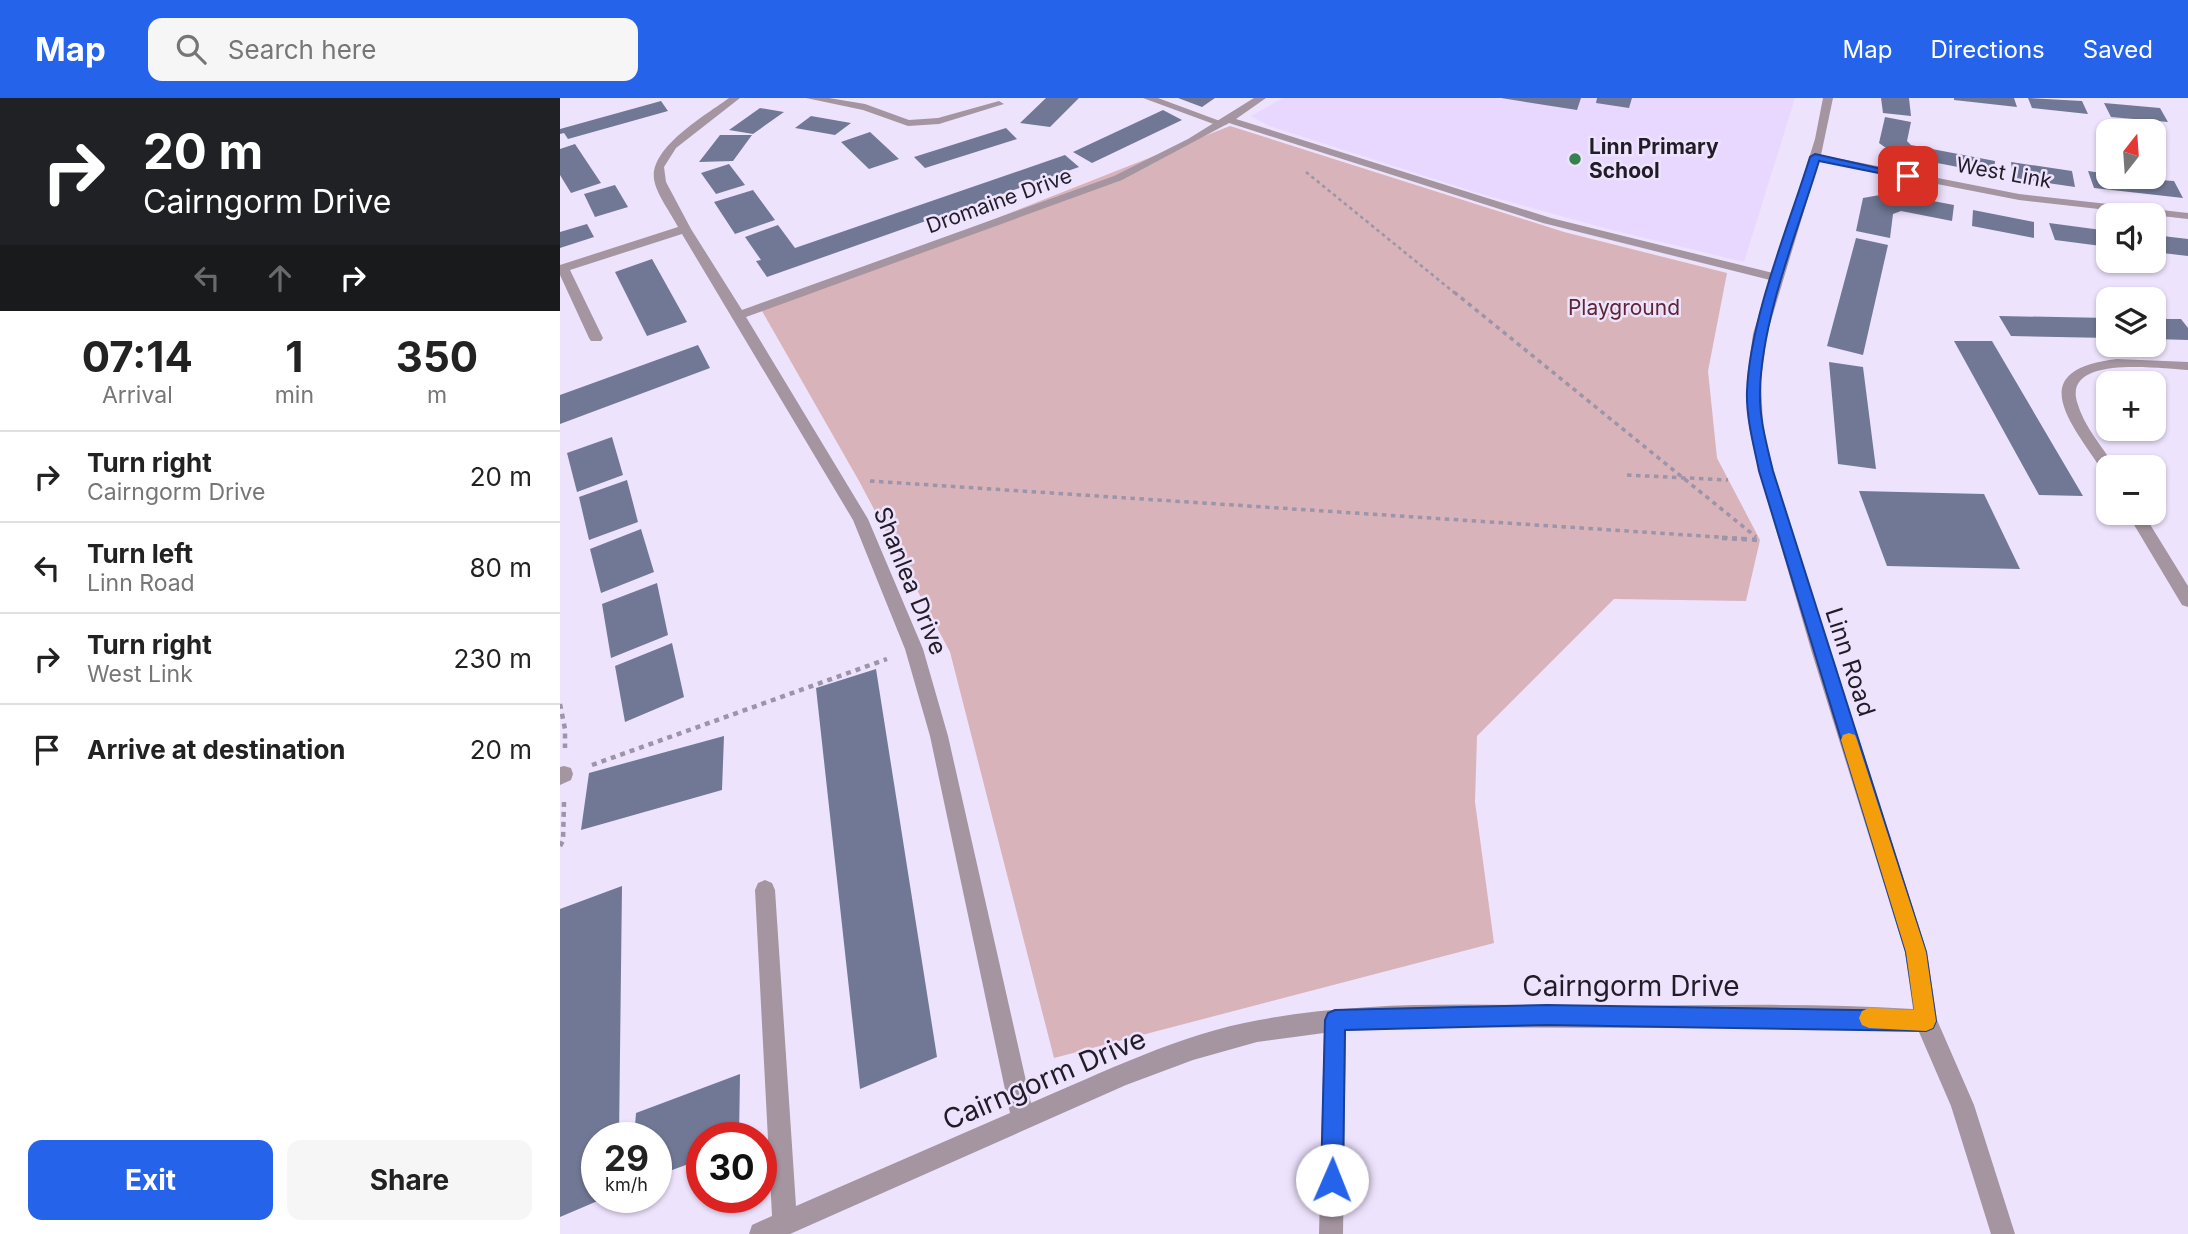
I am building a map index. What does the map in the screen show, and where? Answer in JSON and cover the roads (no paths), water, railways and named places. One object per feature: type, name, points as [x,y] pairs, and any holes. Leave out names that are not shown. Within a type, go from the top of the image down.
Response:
[{"type":"street","name":"Shanlea Drive","points":[[735,98],[676,141],[659,167],[660,182],[685,229],[739,315],[873,545],[915,649],[939,736],[1023,1119]]},
{"type":"street","points":[[811,98],[865,107],[908,123],[939,121],[999,104]]},
{"type":"street","points":[[1148,98],[1534,217],[1778,278]]},
{"type":"street","name":"Dromaine Drive","points":[[739,315],[1118,178],[1167,156],[1261,98]]},
{"type":"street","name":"Linn Road","points":[[1828,98],[1815,157],[1760,334],[1755,367],[1754,411],[1762,457],[1916,952],[1926,1021],[1962,1105],[2003,1234]]},
{"type":"street","name":"West Link","points":[[1815,157],[2019,197],[2188,216]]},
{"type":"street","points":[[596,338],[562,269],[685,229]]},
{"type":"street","points":[[2101,455],[2070,403],[2068,391],[2071,377],[2081,369],[2096,365],[2188,366]]},
{"type":"street","points":[[2142,525],[2188,600]]},
{"type":"street","points":[[765,890],[785,1223]]},
{"type":"street","name":"Cairngorm Drive","points":[[761,1234],[1123,1075],[1193,1049],[1257,1031],[1335,1020],[1547,1015],[1926,1021]]},
{"type":"street","points":[[1331,1234],[1335,1020]]},
{"type":"place","name":"Linn Primary School","points":[[1575,159]]},
{"type":"park label","name":"Playground","points":[[1624,308]]}]
